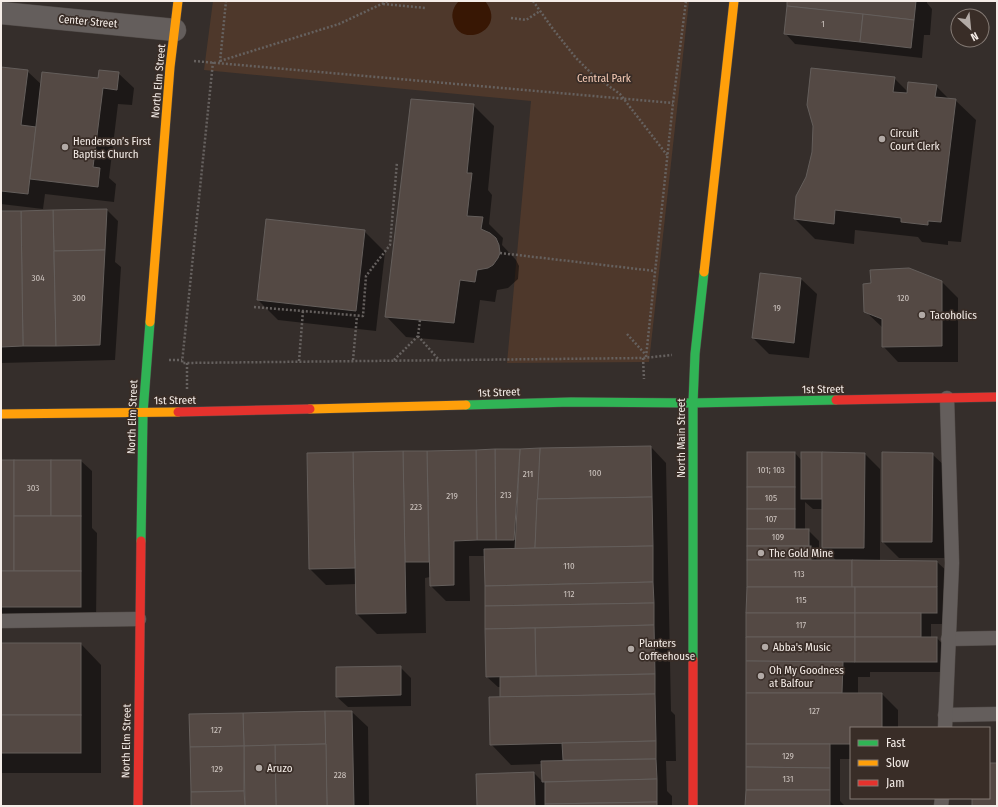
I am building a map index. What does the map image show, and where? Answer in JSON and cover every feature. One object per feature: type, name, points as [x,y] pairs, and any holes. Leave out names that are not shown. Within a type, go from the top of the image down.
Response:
[{"type":"street","name":"North Elm Street","points":[[138,806],[139,619],[143,413],[170,67],[178,1]]},
{"type":"street","name":"North Main Street","points":[[693,806],[693,403],[695,354],[734,1]]},
{"type":"street","name":"Center Street","points":[[1,13],[175,30]]},
{"type":"street","name":"1st Street","points":[[1,414],[143,413],[571,402],[693,403],[997,397]]},
{"type":"lane","points":[[947,398],[952,563],[945,721],[997,714]]},
{"type":"lane","points":[[1,621],[139,619]]},
{"type":"lane","points":[[948,640],[997,638]]},
{"type":"path","points":[[220,61],[226,1]]},
{"type":"path","points":[[220,61],[339,24],[388,1]]},
{"type":"path","points":[[533,1],[552,29],[576,58],[592,74],[620,94],[668,155]]},
{"type":"path","points":[[213,62],[182,363],[643,358],[646,357],[673,103],[686,1]]},
{"type":"path","points":[[382,4],[426,8]]},
{"type":"path","points":[[511,18],[526,20],[540,11]]},
{"type":"path","points":[[220,61],[220,63],[673,103]]},
{"type":"path","points":[[254,307],[363,316],[366,276],[390,245],[397,162]]},
{"type":"path","points":[[500,253],[655,270]]},
{"type":"path","points":[[298,361],[303,311]]},
{"type":"path","points":[[353,360],[357,316]]},
{"type":"path","points":[[394,360],[418,336],[420,320]]},
{"type":"path","points":[[627,334],[646,355]]},
{"type":"path","points":[[418,336],[438,360]]},
{"type":"green space","name":"Central Park","points":[[213,1],[689,1],[649,362],[507,363],[531,101],[204,70]]},
{"type":"shaded area","points":[[459,1],[485,1],[491,12],[491,21],[487,28],[480,33],[472,35],[463,34],[457,29],[452,15],[454,7]]},
{"type":"building","points":[[787,1],[916,1],[914,20],[787,6]]},
{"type":"building","points":[[787,6],[863,14],[860,42],[784,34]]},
{"type":"building","points":[[863,14],[914,20],[911,48],[860,42]]},
{"type":"building","points":[[1,67],[28,70],[21,125],[36,127],[28,194],[1,191]]},
{"type":"building","name":"Circuit Court Clerk","points":[[811,68],[895,77],[893,92],[907,93],[908,82],[937,85],[935,97],[956,99],[941,222],[928,221],[928,225],[901,222],[901,218],[835,210],[834,224],[794,219],[796,196],[806,177],[812,152],[813,126],[807,105]]},
{"type":"building","name":"Henderson’s First Baptist Church","points":[[99,70],[119,72],[117,90],[103,88],[93,167],[100,168],[98,187],[30,179],[42,72],[98,78]]},
{"type":"building","points":[[411,99],[474,104],[467,173],[472,173],[467,216],[483,217],[481,229],[490,233],[496,238],[500,253],[493,265],[488,268],[477,270],[475,282],[460,280],[454,323],[385,317]]},
{"type":"building","points":[[107,209],[105,250],[54,251],[53,210]]},
{"type":"building","points":[[53,210],[56,346],[23,346],[21,211]]},
{"type":"building","points":[[1,211],[21,211],[23,346],[1,347]]},
{"type":"building","points":[[266,219],[365,230],[356,311],[257,300]]},
{"type":"building","points":[[105,250],[100,345],[56,346],[54,251]]},
{"type":"building","points":[[909,268],[942,281],[942,346],[882,347],[882,319],[864,312],[863,284],[871,283],[870,270]]},
{"type":"building","points":[[760,273],[801,278],[794,343],[752,338]]},
{"type":"building","points":[[651,446],[652,497],[537,499],[540,448]]},
{"type":"building","points":[[540,448],[535,548],[515,549],[520,449]]},
{"type":"building","points":[[495,449],[520,449],[514,540],[496,540]]},
{"type":"building","points":[[495,449],[496,540],[477,540],[476,450]]},
{"type":"building","points":[[476,450],[477,540],[454,541],[454,585],[430,586],[427,451]]},
{"type":"building","points":[[403,451],[427,451],[429,562],[405,562]]},
{"type":"building","points":[[403,451],[406,613],[356,614],[353,452]]},
{"type":"building","points":[[353,452],[355,568],[309,569],[307,453]]},
{"type":"building","points":[[747,452],[795,452],[795,487],[747,487]]},
{"type":"building","points":[[801,452],[822,452],[822,499],[801,499]]},
{"type":"building","points":[[822,452],[865,453],[864,548],[822,548]]},
{"type":"building","points":[[882,452],[933,453],[932,542],[882,542]]},
{"type":"building","points":[[1,460],[14,460],[14,571],[1,571]]},
{"type":"building","points":[[14,460],[51,460],[51,516],[14,516]]},
{"type":"building","points":[[51,460],[81,460],[81,516],[51,516]]},
{"type":"building","points":[[747,487],[795,487],[795,509],[747,509]]},
{"type":"building","points":[[652,497],[653,546],[535,548],[537,499]]},
{"type":"building","points":[[747,509],[795,509],[795,529],[747,529]]},
{"type":"building","points":[[14,516],[81,516],[81,571],[14,571]]},
{"type":"building","points":[[747,529],[809,529],[809,546],[747,546]]},
{"type":"building","points":[[653,546],[653,582],[485,586],[484,549]]},
{"type":"building","points":[[747,546],[811,546],[811,560],[747,560]]},
{"type":"building","points":[[747,560],[852,560],[852,587],[747,587]]},
{"type":"building","points":[[852,560],[937,561],[937,587],[852,587]]},
{"type":"building","points":[[1,571],[81,571],[81,607],[1,607]]},
{"type":"building","points":[[653,582],[654,603],[485,606],[485,586]]},
{"type":"building","points":[[747,587],[855,587],[855,613],[746,613]]},
{"type":"building","points":[[855,587],[937,587],[937,613],[855,613]]},
{"type":"building","points":[[654,603],[654,625],[485,629],[485,606]]},
{"type":"building","points":[[746,613],[855,613],[855,637],[746,637]]},
{"type":"building","points":[[855,613],[921,613],[921,637],[855,637]]},
{"type":"building","points":[[654,625],[655,674],[536,676],[535,628]]},
{"type":"building","points":[[535,628],[536,676],[486,677],[485,629]]},
{"type":"building","points":[[746,637],[855,637],[855,662],[746,661]]},
{"type":"building","points":[[855,637],[937,637],[937,662],[855,662]]},
{"type":"building","points":[[1,643],[81,643],[81,715],[1,715]]},
{"type":"building","points":[[746,661],[843,662],[842,693],[746,693]]},
{"type":"building","points":[[401,666],[401,695],[336,697],[336,667]]},
{"type":"building","points":[[655,674],[655,694],[500,697],[500,677]]},
{"type":"building","points":[[746,693],[882,693],[882,727],[850,727],[850,744],[746,744]]},
{"type":"building","points":[[655,694],[656,741],[490,745],[489,697]]},
{"type":"building","points":[[325,711],[326,744],[244,746],[243,713]]},
{"type":"building","points":[[325,711],[352,711],[354,806],[327,806]]},
{"type":"building","points":[[243,713],[244,746],[190,747],[189,714]]},
{"type":"building","points":[[1,715],[81,715],[81,753],[1,753]]},
{"type":"building","points":[[656,741],[656,759],[563,760],[562,743]]},
{"type":"building","points":[[326,744],[327,806],[276,806],[275,745]]},
{"type":"building","points":[[746,744],[830,744],[830,768],[746,767]]},
{"type":"building","name":"Aruzo","points":[[275,745],[276,806],[245,806],[244,746]]},
{"type":"building","points":[[244,746],[244,791],[191,792],[190,747]]},
{"type":"building","points":[[656,759],[657,779],[542,782],[541,761]]},
{"type":"building","points":[[990,763],[997,763],[997,806],[972,806],[972,799],[990,799]]},
{"type":"building","points":[[746,767],[830,768],[830,790],[746,790]]},
{"type":"building","points":[[534,772],[535,806],[477,806],[476,774]]},
{"type":"building","points":[[657,779],[657,802],[545,804],[545,782]]},
{"type":"building","points":[[746,790],[830,790],[830,806],[745,806]]},
{"type":"building","points":[[244,791],[245,806],[191,806],[191,792]]},
{"type":"building","points":[[657,802],[657,806],[545,806],[545,804]]},
{"type":"traffic: fast","points":[[693,660],[693,403],[695,354],[704,272]]},
{"type":"traffic: fast","points":[[141,541],[143,413],[150,322]]},
{"type":"traffic: fast","points":[[466,405],[571,402],[693,403],[836,400]]},
{"type":"traffic: slow","points":[[150,322],[170,67],[178,1]]},
{"type":"traffic: slow","points":[[704,272],[734,1]]},
{"type":"traffic: slow","points":[[310,409],[466,405]]},
{"type":"traffic: slow","points":[[1,414],[178,412]]},
{"type":"traffic: jam","points":[[836,400],[997,397]]},
{"type":"traffic: jam","points":[[178,412],[310,409]]},
{"type":"traffic: jam","points":[[138,806],[141,541]]},
{"type":"traffic: jam","points":[[693,660],[693,806]]},
{"type":"place","name":"Circuit Court Clerk","points":[[882,139]]},
{"type":"place","name":"Henderson’s First Baptist Church","points":[[65,147]]},
{"type":"place","name":"Tacoholics","points":[[922,315]]},
{"type":"place","name":"The Gold Mine","points":[[761,553]]},
{"type":"place","name":"Abba's Music","points":[[765,647]]},
{"type":"place","name":"Planters Coffeehouse","points":[[631,649]]},
{"type":"place","name":"Oh My Goodness at Balfour","points":[[761,676]]},
{"type":"place","name":"Aruzo","points":[[259,768]]}]
